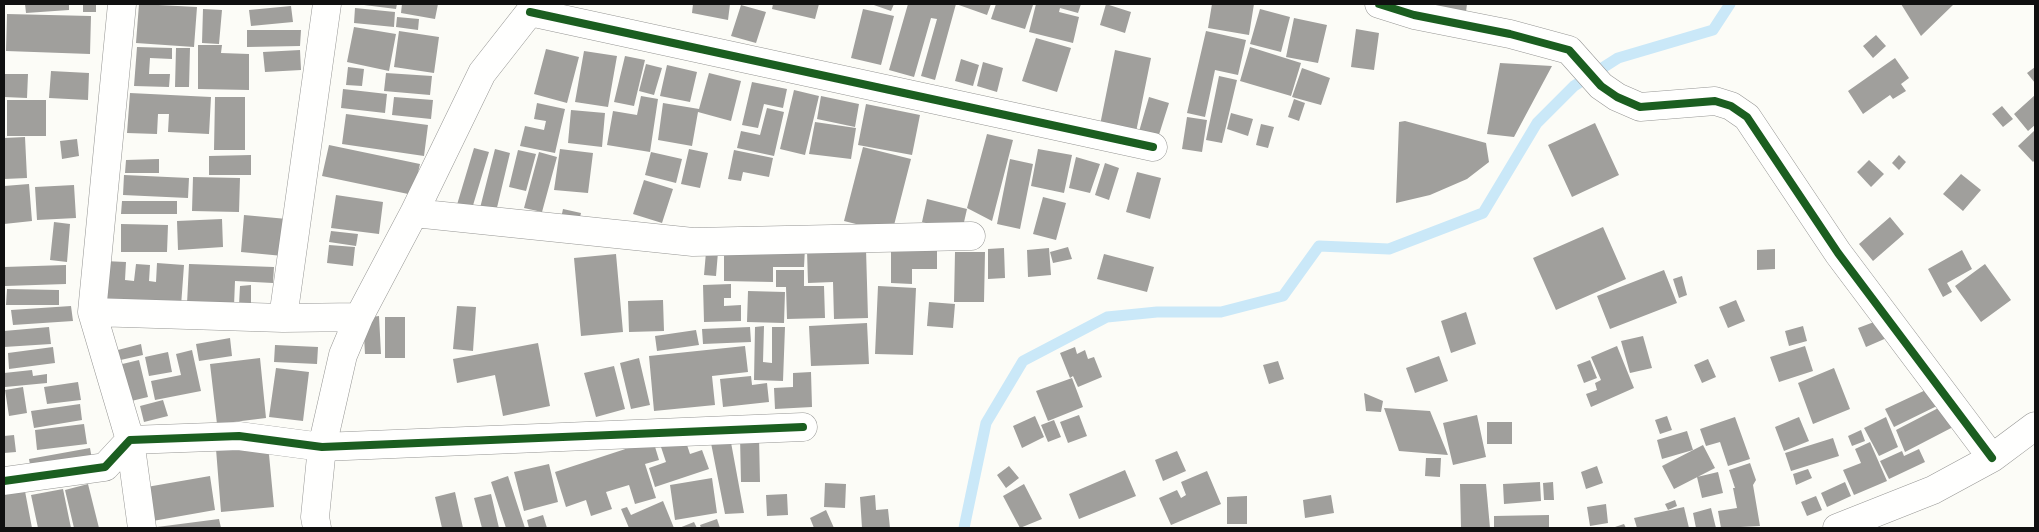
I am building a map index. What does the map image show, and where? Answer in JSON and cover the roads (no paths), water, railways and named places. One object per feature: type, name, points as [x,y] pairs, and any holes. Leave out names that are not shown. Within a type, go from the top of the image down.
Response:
[{"type":"street","points":[[122,4],[92,312],[130,440],[142,528]]},
{"type":"street","points":[[283,318],[327,4]]},
{"type":"street","points":[[1378,4],[1414,15],[1510,34],[1569,50],[1601,86],[1616,97],[1640,107],[1715,101],[1731,106],[1746,117],[1838,253],[1992,458]]},
{"type":"street","points":[[317,528],[315,517],[322,448],[343,356],[359,317],[414,213],[482,73],[533,8],[1153,147]]},
{"type":"street","points":[[414,213],[693,242],[971,236]]},
{"type":"street","points":[[92,312],[283,318],[359,317]]},
{"type":"street","points":[[1837,528],[1933,490],[1992,458],[2035,426]]},
{"type":"street","points":[[4,481],[105,467],[130,440],[238,436],[322,448],[803,427]]},
{"type":"waterway","points":[[964,528],[986,423],[1023,361],[1107,317],[1157,312],[1221,312],[1283,296],[1319,246],[1389,249],[1483,213],[1537,123],[1574,86],[1618,58],[1713,30],[1730,4]]}]
